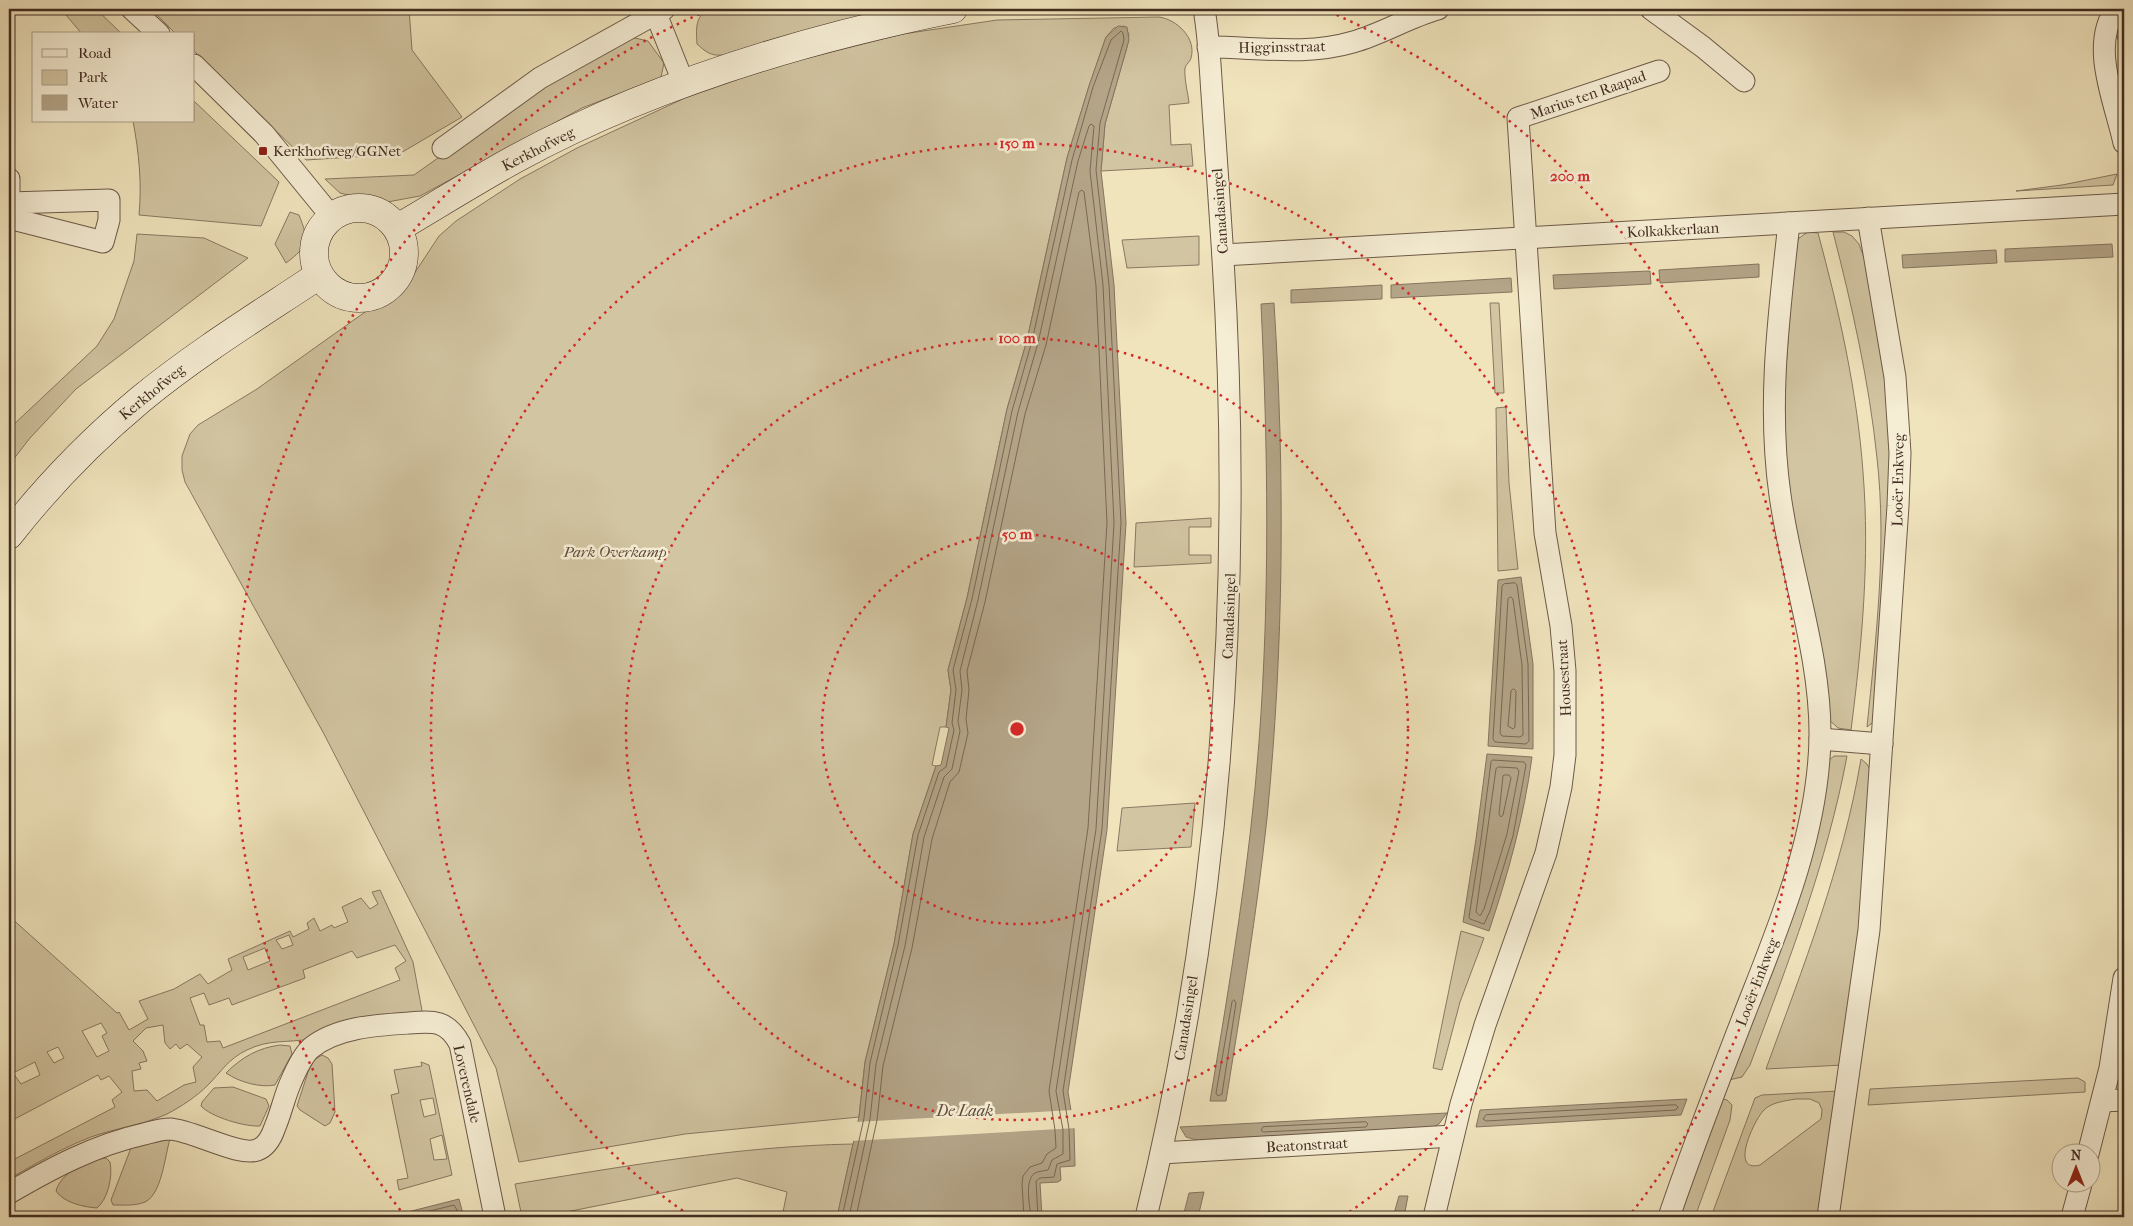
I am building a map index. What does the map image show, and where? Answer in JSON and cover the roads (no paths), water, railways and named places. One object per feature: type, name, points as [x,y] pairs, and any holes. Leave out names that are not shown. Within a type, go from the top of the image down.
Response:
[{"type":"street","points":[[132,9],[157,32]]},
{"type":"street","name":"Kerkhofweg","points":[[398,228],[516,158],[602,117],[684,84],[775,52],[888,22],[953,9]]},
{"type":"street","name":"Canadasingel","points":[[1146,1217],[1182,1050],[1203,908],[1222,740],[1230,578],[1232,489],[1223,255],[1204,9]]},
{"type":"street","name":"Higginsstraat","points":[[1208,47],[1300,50],[1338,46],[1361,40],[1438,9]]},
{"type":"street","points":[[1650,9],[1704,48],[1744,81]]},
{"type":"street","points":[[2116,9],[2108,29],[2106,61],[2111,93],[2124,143]]},
{"type":"street","points":[[443,148],[540,78],[658,10],[684,84]]},
{"type":"street","points":[[195,66],[264,134],[331,216]]},
{"type":"street","name":"Marius ten Raapad","points":[[1526,238],[1518,118],[1658,71]]},
{"type":"street","points":[[9,179],[9,208]]},
{"type":"street","points":[[9,203],[109,200],[109,220],[104,242],[9,218]]},
{"type":"street","name":"Kolkakkerlaan","points":[[1223,255],[2124,204]]},
{"type":"street","points":[[367,207],[385,214],[398,228],[405,247],[402,268],[392,286],[374,296],[353,298],[334,291],[319,276],[313,255],[317,233],[331,216],[348,208],[367,207]]},
{"type":"street","name":"Looër Enkweg","points":[[1828,1217],[1869,930],[1897,525],[1900,452],[1895,377],[1868,218]]},
{"type":"street","name":"Looër Enkweg","points":[[1669,1217],[1700,1130],[1786,909],[1799,868],[1812,804],[1820,739],[1816,682],[1780,496],[1774,433],[1777,342],[1789,223]]},
{"type":"street","name":"Housestraat","points":[[1434,1217],[1461,1104],[1485,1026],[1546,853],[1561,787],[1565,755],[1565,671],[1561,626],[1545,533],[1526,238]]},
{"type":"street","name":"Kerkhofweg","points":[[9,535],[28,510],[95,440],[142,399],[219,341],[319,276]]},
{"type":"street","points":[[1820,739],[1882,744]]},
{"type":"street","points":[[2091,1144],[2110,1068],[2124,978]]},
{"type":"street","name":"Loverendale","points":[[9,1193],[90,1150],[167,1129],[179,1130],[242,1151],[258,1150],[267,1143],[274,1132],[290,1082],[302,1060],[310,1049],[322,1040],[334,1034],[371,1027],[400,1023],[436,1023],[446,1026],[453,1032],[460,1044],[495,1217]]},
{"type":"street","points":[[2102,1101],[2124,1100]]},
{"type":"street","name":"Beatonstraat","points":[[1161,1153],[1453,1136]]},
{"type":"street","points":[[2072,1217],[2078,1194]]},
{"type":"water","name":"De Laak","points":[[1118,26],[1127,27],[1129,40],[1105,124],[1101,171],[1114,285],[1126,523],[1107,830],[1068,1092],[1074,1129],[1075,1166],[1060,1167],[1061,1180],[1058,1182],[1040,1183],[1042,1217],[837,1217],[859,1117],[865,1062],[894,944],[913,834],[936,766],[941,765],[949,728],[946,727],[951,690],[948,670],[967,598],[1007,409],[1027,340],[1067,158],[1106,37]]},
{"type":"water","points":[[2112,244],[2113,257],[2005,262],[2005,249]]},
{"type":"water","points":[[1996,250],[1997,263],[1903,268],[1902,255]]},
{"type":"water","points":[[1759,264],[1759,277],[1660,283],[1659,270]]},
{"type":"water","points":[[1650,271],[1651,284],[1554,289],[1553,275]]},
{"type":"water","points":[[1511,278],[1512,292],[1391,298],[1391,285]]},
{"type":"water","points":[[1382,285],[1382,299],[1291,303],[1291,290]]},
{"type":"water","points":[[1274,303],[1280,432],[1281,560],[1280,625],[1273,754],[1258,889],[1226,1101],[1210,1101],[1245,877],[1259,742],[1265,633],[1267,523],[1261,304]]},
{"type":"water","points":[[1521,577],[1533,664],[1533,749],[1488,746],[1498,580]]},
{"type":"water","points":[[1487,754],[1532,757],[1515,845],[1489,931],[1463,922]]},
{"type":"water","points":[[1687,1099],[1681,1115],[1476,1127],[1480,1110]]},
{"type":"water","points":[[1447,1113],[1439,1124],[1433,1127],[1197,1140],[1186,1137],[1180,1127]]},
{"type":"water","points":[[1204,1192],[1198,1217],[1183,1217],[1189,1193]]},
{"type":"water","points":[[1399,1196],[1408,1196],[1404,1217],[1393,1217]]},
{"type":"water","points":[[459,1199],[463,1214],[450,1217],[388,1217]]},
{"type":"place","name":"Kerkhofweg/GGNet","points":[[263,151]]},
{"type":"park label","name":"Park Overkamp","points":[[615,552]]}]
